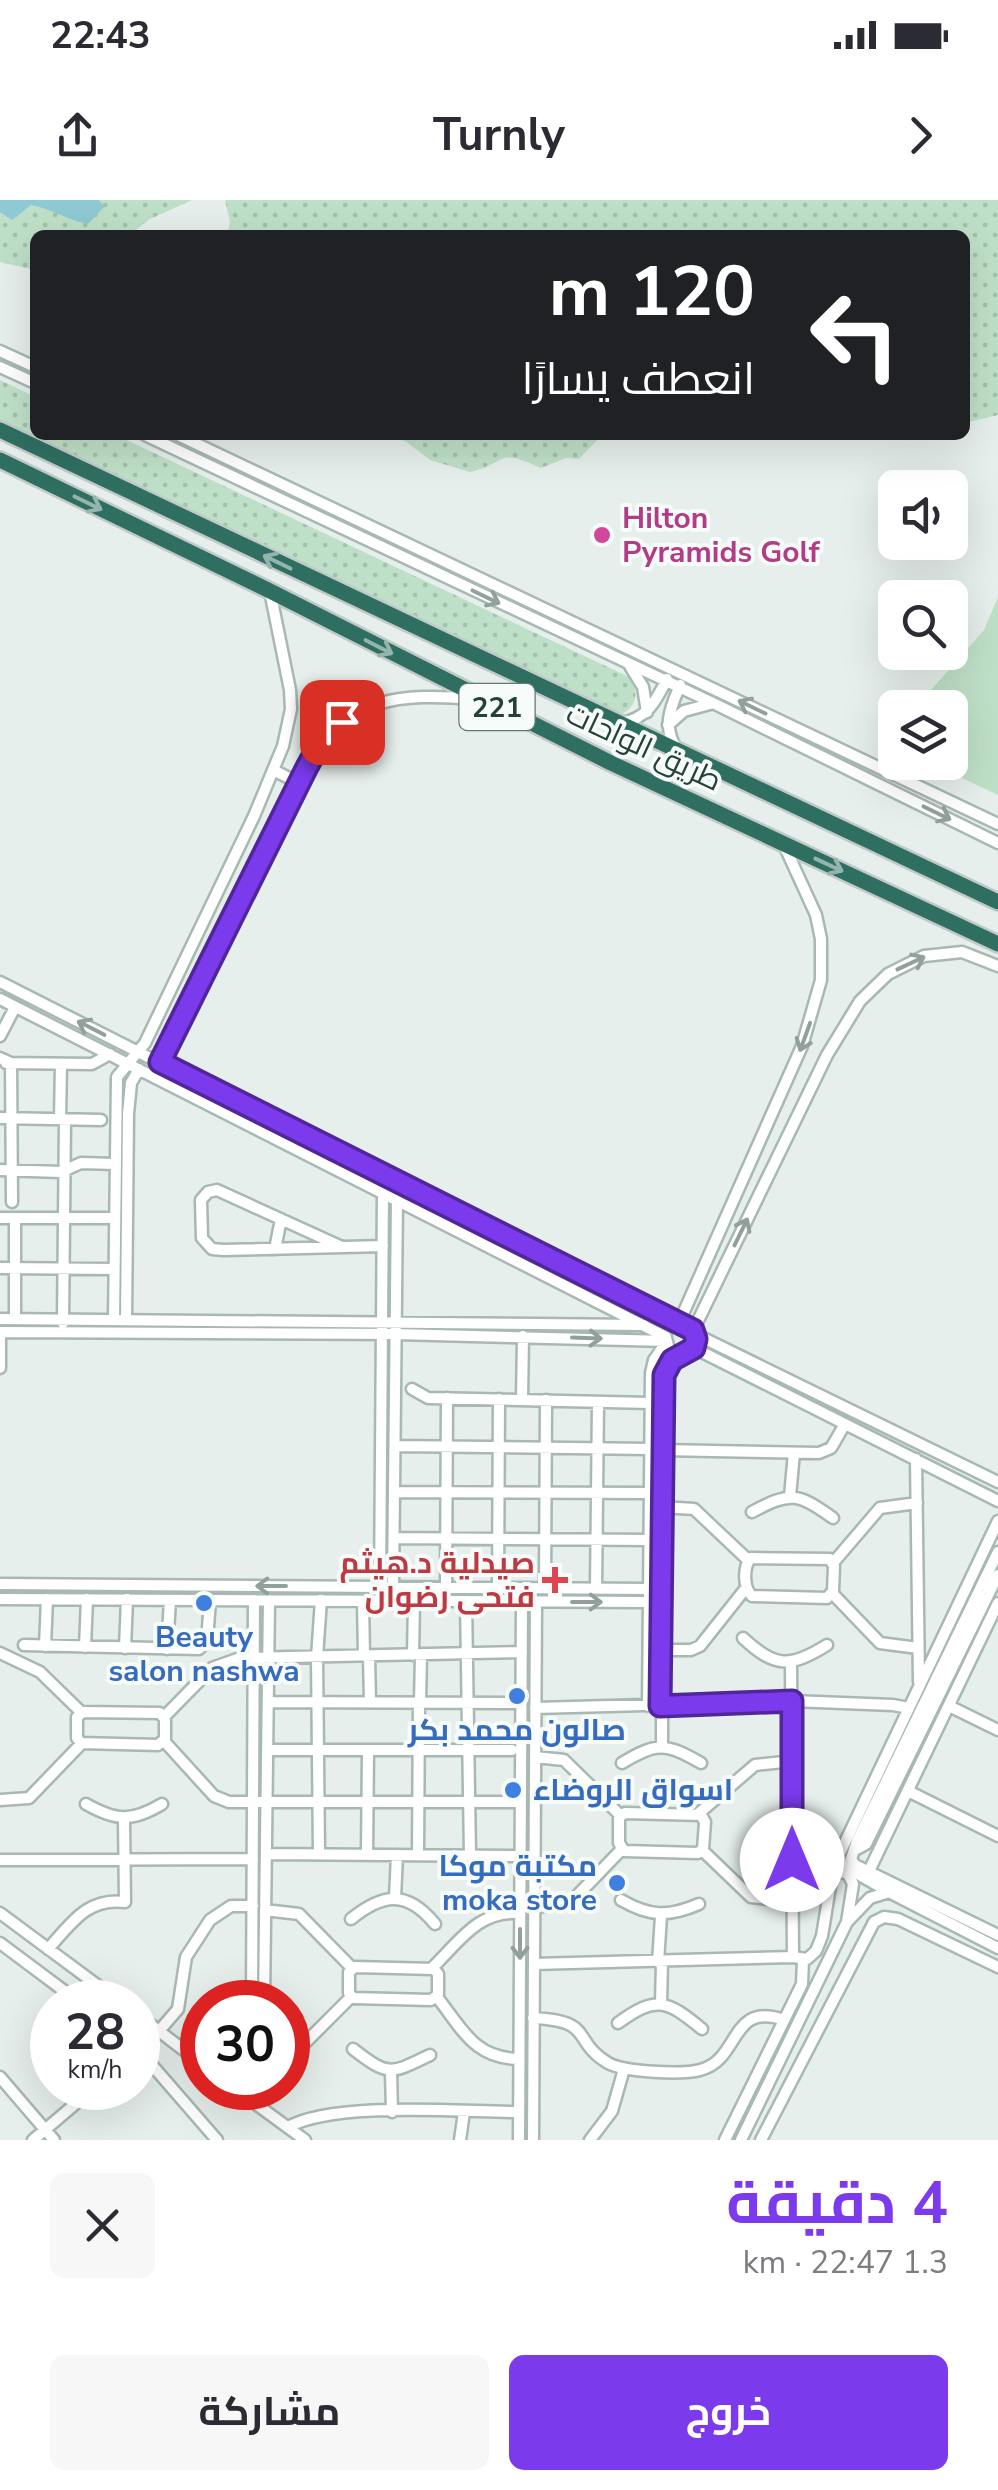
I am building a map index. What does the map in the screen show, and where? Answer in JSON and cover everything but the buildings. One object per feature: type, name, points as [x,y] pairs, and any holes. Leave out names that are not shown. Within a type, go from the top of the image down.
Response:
[{"type":"highway","name":"طريق الواحات","points":[[0,430],[998,902]]},
{"type":"highway","name":"طريق الواحات","points":[[0,460],[270,591],[480,699],[998,944]]},
{"type":"street","points":[[30,365],[4,352],[1,367],[30,381]]},
{"type":"street","points":[[156,440],[715,704],[998,844]]},
{"type":"street","points":[[189,440],[998,824]]},
{"type":"street","points":[[347,530],[353,518]]},
{"type":"street","points":[[120,1320],[114,1269],[116,1077],[139,1052],[152,1030],[274,770],[289,728],[291,709],[270,591]]},
{"type":"street","points":[[629,666],[643,687],[647,712]]},
{"type":"street","points":[[614,722],[635,720],[647,712],[672,669]]},
{"type":"street","points":[[680,752],[673,745],[668,725],[669,712],[684,675]]},
{"type":"street","points":[[120,1320],[131,1083],[143,1070],[160,1062],[299,784],[326,738],[342,722],[371,704],[414,697],[480,699]]},
{"type":"street","points":[[668,725],[684,711],[715,704]]},
{"type":"street","points":[[782,738],[788,725]]},
{"type":"street","points":[[802,748],[809,734]]},
{"type":"street","points":[[274,770],[299,784]]},
{"type":"street","points":[[662,1746],[654,1706],[649,1602],[662,1507],[650,1373],[654,1360],[678,1325],[802,1046],[821,980],[822,938],[784,844]]},
{"type":"street","points":[[694,1348],[694,1332],[827,1055],[860,1001],[888,974],[924,956],[962,952],[998,966]]},
{"type":"street","points":[[1,990],[160,1062],[678,1325],[998,1482]]},
{"type":"street","points":[[1,990],[110,1054],[648,1326],[680,1355]]},
{"type":"street","points":[[0,1036],[12,1011]]},
{"type":"street","points":[[152,1030],[160,1038],[171,1040]]},
{"type":"street","points":[[12,1202],[6,1170],[4,1061],[99,1063],[110,1054]]},
{"type":"street","points":[[61,1064],[63,1332]]},
{"type":"street","points":[[6,1118],[101,1120]]},
{"type":"street","points":[[114,1120],[128,1120]]},
{"type":"street","points":[[289,1144],[296,1131]]},
{"type":"street","points":[[6,1170],[64,1170],[81,1163],[115,1164]]},
{"type":"street","points":[[342,1247],[217,1190],[204,1195],[200,1204],[202,1238],[217,1250],[275,1249],[382,1246]]},
{"type":"street","points":[[380,1587],[383,1192]]},
{"type":"street","points":[[393,1587],[397,1199]]},
{"type":"street","points":[[0,1218],[114,1218]]},
{"type":"street","points":[[15,1218],[15,1313]]},
{"type":"street","points":[[275,1249],[281,1220]]},
{"type":"street","points":[[502,1252],[510,1239]]},
{"type":"street","points":[[0,1268],[114,1269]]},
{"type":"street","points":[[585,1324],[592,1310],[588,1295]]},
{"type":"street","points":[[648,1326],[655,1312]]},
{"type":"street","points":[[0,1319],[240,1327]]},
{"type":"street","points":[[0,1368],[0,1332],[648,1326]]},
{"type":"street","points":[[489,1329],[523,1336],[666,1340]]},
{"type":"street","points":[[522,1400],[523,1336]]},
{"type":"street","points":[[640,1340],[652,1350],[654,1360]]},
{"type":"street","points":[[654,1706],[661,1650],[650,1494],[664,1375],[672,1360],[694,1348]]},
{"type":"street","points":[[694,1348],[998,1502]]},
{"type":"street","points":[[650,1373],[664,1375]]},
{"type":"street","points":[[412,1388],[428,1398],[650,1403]]},
{"type":"street","points":[[446,1588],[447,1398]]},
{"type":"street","points":[[498,1588],[499,1399]]},
{"type":"street","points":[[544,1588],[546,1400]]},
{"type":"street","points":[[596,1589],[598,1402]]},
{"type":"street","points":[[381,1456],[395,1451],[447,1447],[825,1452],[845,1424]]},
{"type":"street","points":[[916,1442],[919,1688]]},
{"type":"street","points":[[790,1496],[794,1453]]},
{"type":"street","points":[[394,1492],[650,1494]]},
{"type":"street","points":[[752,1512],[777,1498],[790,1496],[813,1502],[833,1518]]},
{"type":"street","points":[[746,1588],[755,1598],[827,1598],[832,1593],[834,1563],[880,1508],[916,1503]]},
{"type":"street","points":[[662,1507],[694,1509],[748,1560],[827,1558],[834,1563]]},
{"type":"street","points":[[998,1521],[838,1858],[842,1865],[889,1892],[998,1948]]},
{"type":"street","points":[[394,1538],[655,1540]]},
{"type":"street","points":[[869,1872],[908,1791],[924,1739],[998,1552]]},
{"type":"street","points":[[661,1650],[691,1650],[700,1646],[746,1588],[748,1560]]},
{"type":"street","points":[[998,1575],[972,1617],[856,1841],[852,1862],[998,1936]]},
{"type":"street","points":[[0,1584],[649,1589]]},
{"type":"street","points":[[148,1585],[149,1600]]},
{"type":"street","points":[[306,1586],[307,1600]]},
{"type":"street","points":[[832,1593],[880,1643],[918,1648]]},
{"type":"street","points":[[0,1598],[649,1602]]},
{"type":"street","points":[[45,1646],[47,1599]]},
{"type":"street","points":[[85,1647],[87,1599]]},
{"type":"street","points":[[125,1648],[127,1599]]},
{"type":"street","points":[[167,1649],[170,1600]]},
{"type":"street","points":[[24,1645],[195,1650],[206,1645],[210,1600]]},
{"type":"street","points":[[252,1980],[254,1600]]},
{"type":"street","points":[[264,1980],[269,1600]]},
{"type":"street","points":[[319,1854],[317,1657],[321,1600]]},
{"type":"street","points":[[363,1600],[370,1702]]},
{"type":"street","points":[[414,1601],[420,1702],[418,1855]]},
{"type":"street","points":[[466,1601],[470,1856]]},
{"type":"street","points":[[519,2140],[522,1602]]},
{"type":"street","points":[[533,2140],[536,1602]]},
{"type":"street","points":[[857,1849],[866,1844],[924,1739],[949,1706],[995,1618],[998,1603]]},
{"type":"street","points":[[743,1638],[764,1656],[792,1662],[804,1660],[827,1645]]},
{"type":"street","points":[[521,1802],[228,1802],[214,1796],[164,1741],[164,1717],[212,1668],[225,1662],[254,1658],[522,1652]]},
{"type":"street","points":[[0,1653],[40,1672],[82,1712],[158,1713],[164,1717]]},
{"type":"street","points":[[724,2140],[802,1984],[792,1902],[792,1662]]},
{"type":"street","points":[[535,1708],[792,1701],[910,1708]]},
{"type":"street","points":[[268,1702],[515,1702]]},
{"type":"street","points":[[949,1706],[998,1730]]},
{"type":"street","points":[[82,1712],[78,1716],[77,1738],[82,1743],[164,1741]]},
{"type":"street","points":[[0,1800],[22,1800],[34,1794],[82,1743]]},
{"type":"street","points":[[622,1763],[648,1748],[662,1746],[675,1748],[701,1763]]},
{"type":"street","points":[[267,1750],[512,1750]]},
{"type":"street","points":[[366,1855],[368,1750]]},
{"type":"street","points":[[535,1758],[564,1760],[620,1815],[698,1814],[755,1766],[793,1762]]},
{"type":"street","points":[[253,1767],[267,1768]]},
{"type":"street","points":[[521,1775],[535,1776]]},
{"type":"street","points":[[908,1791],[998,1836]]},
{"type":"street","points":[[86,1804],[124,1820],[137,1818],[162,1804]]},
{"type":"street","points":[[698,1814],[705,1822],[702,1850]]},
{"type":"street","points":[[620,1815],[619,1842],[627,1852],[702,1850],[751,1898],[792,1902]]},
{"type":"street","points":[[48,1949],[85,1908],[111,1900],[124,1902],[124,1820]]},
{"type":"street","points":[[534,1907],[568,1904],[622,1848]]},
{"type":"street","points":[[266,1854],[520,1856]]},
{"type":"street","points":[[395,1898],[396,1855]]},
{"type":"street","points":[[0,1860],[253,1859]]},
{"type":"street","points":[[534,1964],[798,1958],[814,1954],[832,1875],[837,1870],[848,1874],[853,1884],[846,1922],[741,2140]]},
{"type":"street","points":[[846,1922],[870,1898],[889,1892]]},
{"type":"street","points":[[351,1919],[372,1903],[395,1898],[417,1906],[435,1924]]},
{"type":"street","points":[[621,1900],[647,1914],[661,1916],[699,1904]]},
{"type":"street","points":[[160,2030],[178,2009],[186,1956],[210,1920],[231,1906],[252,1906]]},
{"type":"street","points":[[266,1910],[299,1914],[352,1968],[432,1968],[484,1918],[494,1913],[520,1913]]},
{"type":"street","points":[[0,1913],[90,1980]]},
{"type":"street","points":[[661,1916],[662,2004]]},
{"type":"street","points":[[761,2140],[870,1927],[884,1918],[898,1920],[998,1967]]},
{"type":"street","points":[[969,1953],[977,1937]]},
{"type":"street","points":[[0,1943],[50,1980]]},
{"type":"street","points":[[310,2038],[351,1997],[352,1968]]},
{"type":"street","points":[[432,1968],[438,1974],[437,1997],[482,2052],[500,2058],[533,2048]]},
{"type":"street","points":[[351,1997],[437,1997]]},
{"type":"street","points":[[618,2024],[640,2008],[662,2004],[683,2012],[702,2029]]},
{"type":"street","points":[[534,2018],[572,2024],[600,2056],[624,2069],[698,2071],[720,2058],[748,2020],[764,2015],[784,2020]]},
{"type":"street","points":[[160,2032],[180,2047]]},
{"type":"street","points":[[353,2049],[372,2065],[392,2072],[430,2055]]},
{"type":"street","points":[[590,2140],[612,2111],[624,2069]]},
{"type":"street","points":[[392,2072],[392,2112]]},
{"type":"street","points":[[160,2074],[217,2140]]},
{"type":"street","points":[[0,2077],[54,2140]]},
{"type":"street","points":[[34,2140],[68,2110]]},
{"type":"street","points":[[264,2110],[305,2140]]},
{"type":"street","points":[[460,2140],[464,2112]]},
{"type":"street","points":[[288,2128],[320,2114],[519,2112]]},
{"type":"green space","points":[[0,200],[192,200],[136,230],[30,230],[30,269],[0,262]]},
{"type":"green space","points":[[225,200],[998,200],[998,415],[970,422],[970,230],[228,230]]},
{"type":"green space","points":[[0,380],[30,395],[30,439],[0,425]]},
{"type":"green space","points":[[32,440],[127,440],[631,678],[634,702],[614,717]]},
{"type":"green space","points":[[401,440],[597,440],[579,459],[566,458],[541,468],[509,457],[470,472],[430,460]]},
{"type":"green space","points":[[998,597],[998,795],[966,780],[968,690],[931,690],[949,670],[968,670],[968,648],[984,630]]},
{"type":"water","points":[[0,200],[99,200],[104,207],[88,224],[31,205],[12,220],[0,212]]},
{"type":"place","name":"Hilton Pyramids Golf","points":[[602,535]]},
{"type":"place","name":"صيدلية د.هيثم فتحى رضوان","points":[[555,1580]]},
{"type":"place","name":"Beauty salon nashwa","points":[[204,1603]]},
{"type":"place","name":"صالون محمد بكر","points":[[517,1696]]},
{"type":"place","name":"اسواق الروضاء","points":[[513,1790]]},
{"type":"place","name":"مكتبة موكا moka store","points":[[617,1883]]},
{"type":"route","points":[[342,722],[318,747],[307,767],[160,1062],[693,1330],[694,1348],[672,1360],[664,1375],[660,1706],[792,1701],[792,1860]]}]
